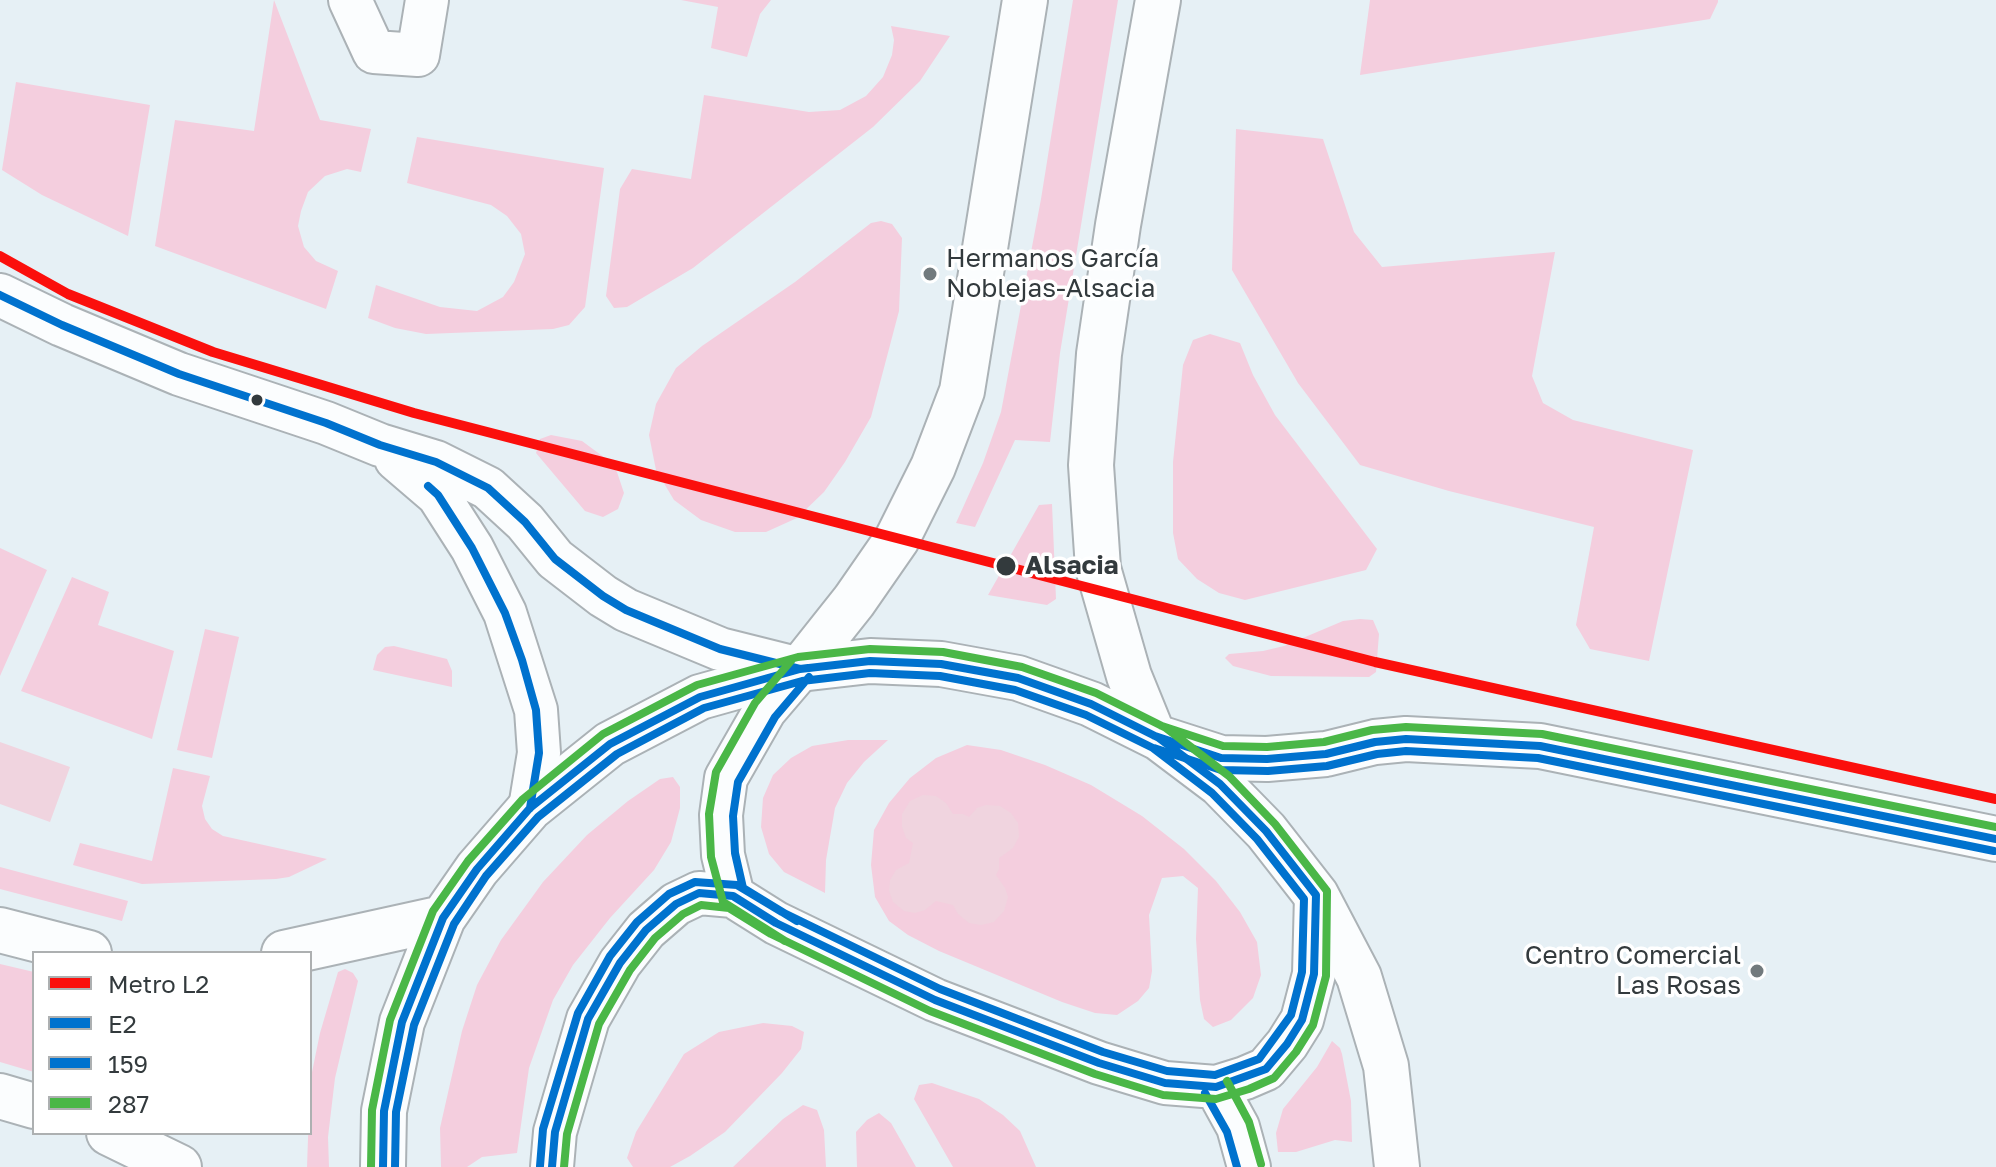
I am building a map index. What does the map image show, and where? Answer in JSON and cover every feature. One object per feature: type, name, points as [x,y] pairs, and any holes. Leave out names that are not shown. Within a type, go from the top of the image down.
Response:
[{"type":"main road","points":[[800,669],[854,601],[897,539],[933,467],[962,391],[1025,0]]},
{"type":"main road","points":[[1158,0],[1118,225],[1099,354],[1091,465],[1098,568],[1119,646],[1156,736],[1230,794],[1266,831],[1316,895],[1359,977],[1386,1066],[1397,1167]]},
{"type":"main road","points":[[383,1167],[384,1111],[402,1022],[443,918],[477,869],[530,808],[610,744],[700,697],[800,669],[870,661],[927,663],[1018,678],[1091,704],[1156,736],[1221,758],[1326,754],[1375,742],[1406,739],[1540,746],[1996,839]]},
{"type":"main road","points":[[293,951],[443,918]]},
{"type":"main road","points":[[0,930],[81,951]]},
{"type":"main road","points":[[0,1096],[32,1105]]},
{"type":"main road","points":[[113,1135],[179,1167]]},
{"type":"street","points":[[350,0],[374,52],[418,55],[427,0]]},
{"type":"street","points":[[0,295],[62,325],[179,374],[436,462],[488,488],[525,522],[555,559],[626,610],[720,649],[800,669],[765,710],[726,778],[721,815],[723,855],[733,896]]},
{"type":"street","points":[[380,445],[438,495],[472,548],[505,613],[536,710],[539,753],[530,808]]},
{"type":"street","points":[[552,1167],[555,1132],[588,1019],[620,963],[646,930],[676,904],[699,893],[733,896],[776,923],[935,1000],[1099,1063],[1165,1083],[1216,1087],[1266,1069],[1302,1020],[1314,974],[1316,895]]},
{"type":"street","points":[[1216,1087],[1238,1127],[1249,1167]]},
{"type":"shaded area","points":[[274,0],[320,120],[371,129],[361,172],[347,169],[325,176],[308,192],[301,211],[298,226],[304,247],[316,261],[338,271],[326,309],[155,246],[175,120],[254,131]]},
{"type":"shaded area","points":[[681,0],[771,0],[760,14],[747,57],[711,48],[718,7]]},
{"type":"shaded area","points":[[1073,0],[1118,0],[1060,353],[1050,442],[1015,440],[975,527],[956,523],[983,463],[1001,412],[1041,199]]},
{"type":"shaded area","points":[[1370,0],[1718,2],[1710,19],[1360,75]]},
{"type":"shaded area","points":[[891,26],[950,36],[920,81],[873,127],[693,268],[627,307],[614,308],[606,296],[620,189],[632,169],[691,179],[704,95],[809,112],[840,110],[866,96],[883,77],[892,55],[894,40]]},
{"type":"shaded area","points":[[16,82],[150,105],[128,236],[42,195],[2,170]]},
{"type":"shaded area","points":[[1236,129],[1323,139],[1354,232],[1382,267],[1555,252],[1532,376],[1543,403],[1573,420],[1693,450],[1649,661],[1590,649],[1576,625],[1594,527],[1360,465],[1298,383],[1232,270]]},
{"type":"shaded area","points":[[417,137],[604,168],[585,307],[569,325],[553,329],[426,334],[395,328],[368,318],[376,285],[440,307],[477,311],[503,297],[514,282],[525,254],[521,234],[507,216],[491,205],[407,183]]},
{"type":"shaded area","points":[[881,221],[892,224],[902,238],[899,311],[871,417],[845,462],[824,492],[797,518],[766,532],[735,532],[701,520],[674,500],[656,470],[649,435],[656,404],[676,368],[871,223]]},
{"type":"shaded area","points":[[1210,334],[1240,343],[1275,415],[1377,549],[1366,570],[1245,600],[1219,593],[1197,579],[1178,559],[1173,533],[1173,462],[1183,365],[1193,340]]},
{"type":"shaded area","points":[[551,435],[582,441],[605,458],[617,472],[624,493],[618,509],[603,517],[585,511],[536,453],[540,439]]},
{"type":"shaded area","points":[[1052,504],[1056,599],[1047,605],[988,595],[1039,505]]},
{"type":"shaded area","points":[[0,548],[47,570],[0,676]]},
{"type":"shaded area","points":[[72,577],[109,592],[98,625],[174,651],[152,739],[21,691]]},
{"type":"shaded area","points":[[1373,620],[1379,634],[1376,672],[1369,677],[1271,676],[1233,666],[1225,658],[1229,654],[1284,646],[1343,621]]},
{"type":"shaded area","points":[[205,629],[239,637],[212,758],[177,750]]},
{"type":"shaded area","points":[[394,646],[447,659],[452,671],[452,687],[373,670],[377,655],[385,647]]},
{"type":"shaded area","points":[[848,740],[888,740],[847,783],[835,808],[826,860],[825,893],[784,872],[769,854],[761,827],[763,798],[773,775],[791,758],[812,746]]},
{"type":"shaded area","points":[[0,742],[70,767],[50,822],[0,804]]},
{"type":"shaded area","points":[[967,745],[1001,750],[1091,785],[1142,816],[1184,849],[1216,881],[1240,912],[1257,942],[1261,975],[1253,998],[1231,1020],[1213,1027],[1204,1019],[1196,939],[1198,888],[1183,876],[1162,878],[1149,915],[1152,971],[1149,988],[1138,1001],[1117,1015],[1095,1013],[1062,1002],[939,951],[889,921],[875,897],[871,865],[874,830],[889,803],[910,778],[936,758]]},
{"type":"shaded area","points":[[173,768],[210,776],[202,806],[205,819],[212,829],[223,836],[327,859],[289,877],[276,879],[142,884],[73,865],[80,843],[152,861]]},
{"type":"shaded area","points":[[673,777],[680,787],[680,808],[671,842],[654,870],[573,965],[553,1000],[529,1068],[517,1153],[482,1157],[467,1167],[441,1167],[440,1128],[462,1031],[477,985],[501,940],[543,882],[587,835],[660,779]]},
{"type":"shaded area","points":[[923,795],[936,796],[946,803],[953,814],[969,817],[977,808],[1000,806],[1011,813],[1018,823],[1019,837],[1013,848],[999,858],[996,875],[1008,897],[1004,911],[994,922],[981,925],[969,923],[953,905],[936,901],[915,913],[904,911],[893,902],[889,891],[890,880],[896,870],[909,863],[913,843],[906,838],[902,814],[910,801]]},
{"type":"shaded area","points":[[0,867],[128,901],[122,921],[0,889]]},
{"type":"shaded area","points":[[0,964],[32,972],[32,1071],[0,1062]]},
{"type":"shaded area","points":[[345,969],[353,973],[358,981],[335,1078],[328,1137],[329,1167],[307,1167],[308,1135],[312,1135],[312,1072],[338,972]]},
{"type":"shaded area","points":[[763,1023],[792,1026],[804,1032],[801,1049],[782,1073],[725,1132],[690,1156],[670,1167],[633,1167],[627,1158],[636,1132],[684,1054],[719,1032]]},
{"type":"shaded area","points":[[1332,1041],[1342,1054],[1351,1101],[1352,1142],[1335,1140],[1296,1152],[1278,1152],[1276,1133],[1283,1109],[1317,1067]]},
{"type":"shaded area","points":[[932,1083],[979,1099],[1003,1115],[1020,1131],[1036,1167],[953,1167],[914,1099],[919,1085]]},
{"type":"shaded area","points":[[803,1105],[817,1110],[824,1130],[826,1167],[733,1167],[783,1119]]},
{"type":"shaded area","points":[[879,1113],[891,1123],[916,1167],[857,1167],[856,1132]]},
{"type":"metro line","name":"L2","points":[[0,256],[68,294],[213,352],[414,413],[1375,662],[1996,799]]},
{"type":"transit line","name":"E2","points":[[0,295],[62,325],[179,374],[436,462],[488,488],[525,522],[555,559],[626,610],[720,649],[800,669],[808,668]]},
{"type":"transit line","name":"E2","points":[[428,486],[438,495],[472,548],[505,613],[522,660],[536,710],[539,753],[530,808]]},
{"type":"transit line","name":"287","points":[[371,1167],[372,1110],[390,1020],[433,911],[468,861],[523,799],[603,734],[697,685],[798,657],[870,649],[943,652],[1022,667],[1096,693],[1166,728],[1229,776],[1275,824],[1327,891],[1326,976],[1313,1025],[1274,1078],[1216,1099],[1163,1095],[1095,1074],[930,1011],[771,934],[729,908],[701,905],[683,914],[655,938],[630,970],[599,1024],[567,1134],[564,1167]]},
{"type":"transit line","name":"287","points":[[785,941],[723,902],[711,857],[709,814],[716,772],[755,703],[791,661]]},
{"type":"transit line","name":"E2","points":[[383,1167],[384,1111],[402,1022],[443,918],[477,869],[530,808],[610,744],[700,697],[800,669],[870,661],[941,664],[1018,678],[1091,704],[1159,738],[1220,784],[1266,831],[1316,895],[1314,974],[1302,1020],[1266,1069],[1216,1087],[1165,1083],[1099,1063],[935,1000],[776,923],[733,896],[699,893],[676,904],[646,930],[620,963],[588,1019],[555,1132],[552,1167]]},
{"type":"transit line","name":"159","points":[[395,1167],[396,1112],[414,1025],[454,924],[486,876],[538,817],[617,754],[704,708],[802,681],[870,673],[940,676],[1015,690],[1086,715],[1153,748],[1212,793],[1257,839],[1304,899],[1302,972],[1291,1015],[1259,1059],[1215,1075],[1167,1071],[1103,1052],[940,989],[782,912],[737,885],[695,882],[669,894],[637,922],[610,956],[578,1013],[543,1129],[540,1166]]},
{"type":"transit line","name":"159","points":[[797,921],[743,888],[735,853],[733,816],[738,782],[775,717],[809,677]]},
{"type":"transit line","name":"287","points":[[1162,726],[1223,746],[1267,747],[1324,742],[1372,730],[1406,727],[1542,734],[1996,827]]},
{"type":"transit line","name":"E2","points":[[1155,736],[1221,758],[1267,759],[1326,754],[1375,742],[1406,739],[1540,746],[1996,839]]},
{"type":"transit line","name":"159","points":[[1154,748],[1221,770],[1268,771],[1327,766],[1377,754],[1406,751],[1538,758],[1994,851]]},
{"type":"transit line","name":"287","points":[[1227,1081],[1249,1122],[1261,1164]]},
{"type":"transit line","name":"159","points":[[1205,1093],[1227,1132],[1237,1167]]},
{"type":"place","name":"Hermanos García Noblejas-Alsacia","points":[[930,274]]},
{"type":"place","name":"Alsacia","points":[[1006,566]]},
{"type":"place","name":"Centro Comercial Las Rosas","points":[[1757,971]]}]
